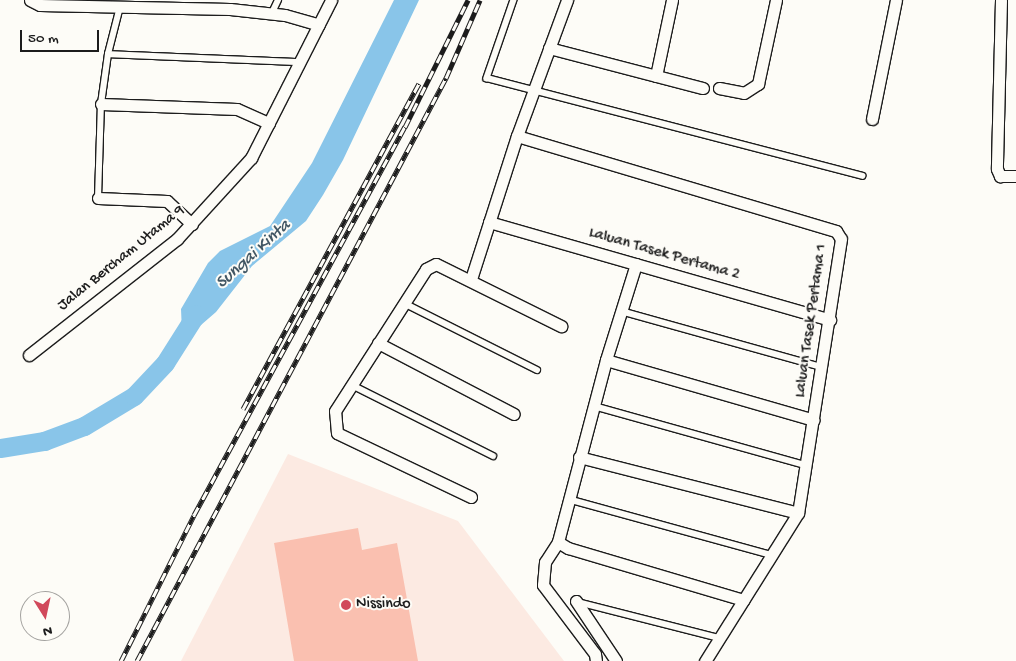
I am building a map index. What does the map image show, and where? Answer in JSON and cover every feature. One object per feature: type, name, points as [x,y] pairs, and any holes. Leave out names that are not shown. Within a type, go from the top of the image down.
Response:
[{"type":"street","name":"Jalan Bercham Utama 9","points":[[29,355],[192,224],[251,158],[331,0]]},
{"type":"street","points":[[471,279],[517,136],[567,0]]},
{"type":"street","points":[[656,76],[672,0]]},
{"type":"street","points":[[718,88],[744,93],[758,84],[776,0]]},
{"type":"street","points":[[872,119],[896,0]]},
{"type":"street","points":[[1002,0],[997,169],[1000,176],[1016,176]]},
{"type":"street","points":[[30,1],[40,5],[71,3],[232,4],[319,25]]},
{"type":"street","points":[[549,48],[703,88]]},
{"type":"street","points":[[101,104],[237,109],[269,123]]},
{"type":"street","name":"Laluan Tasek Pertama 1","points":[[517,136],[836,231],[841,239],[830,320],[798,513],[705,661]]},
{"type":"street","points":[[98,198],[167,201],[192,224]]},
{"type":"street","name":"Laluan Tasek Pertama 2","points":[[489,222],[830,320]]},
{"type":"street","points":[[471,497],[338,433],[335,411],[426,270],[436,264],[471,279],[561,326]]},
{"type":"street","points":[[596,660],[595,654],[584,642],[543,585],[545,562],[558,542],[593,406],[636,264]]},
{"type":"street","points":[[378,343],[514,414]]},
{"type":"street","points":[[606,360],[814,420]]},
{"type":"street","points":[[579,457],[798,513]]},
{"type":"street","points":[[558,542],[568,548],[744,600]]},
{"type":"street","points":[[576,602],[616,661]]},
{"type":"lane","points":[[272,13],[278,0]]},
{"type":"lane","points":[[514,0],[485,76],[533,91],[862,176]]},
{"type":"lane","points":[[98,198],[101,104],[114,4]]},
{"type":"lane","points":[[108,54],[301,62]]},
{"type":"lane","points":[[404,303],[537,370]]},
{"type":"lane","points":[[621,311],[822,367]]},
{"type":"lane","points":[[352,385],[493,456]]},
{"type":"lane","points":[[593,406],[806,465]]},
{"type":"lane","points":[[568,499],[772,556]]},
{"type":"lane","points":[[576,602],[719,638]]},
{"type":"shaded area","points":[[288,454],[458,521],[564,661],[181,661]]},
{"type":"water","name":"Sungai Kinta","points":[[394,0],[419,0],[343,160],[323,195],[306,221],[252,266],[216,312],[201,325],[182,333],[181,309],[208,263],[220,251],[270,226],[312,163]]},
{"type":"building","name":"Nissindo","points":[[358,528],[362,550],[397,543],[418,661],[294,661],[274,543]]},
{"type":"waterway","name":"Sungai Kinta","points":[[0,448],[44,441],[84,426],[134,396],[165,363],[196,314]]},
{"type":"railway","points":[[121,661],[194,515],[405,127],[468,0]]},
{"type":"railway","points":[[137,661],[446,78],[480,0]]},
{"type":"railway","points":[[243,409],[419,83]]},
{"type":"place","name":"Nissindo","points":[[346,605]]}]
